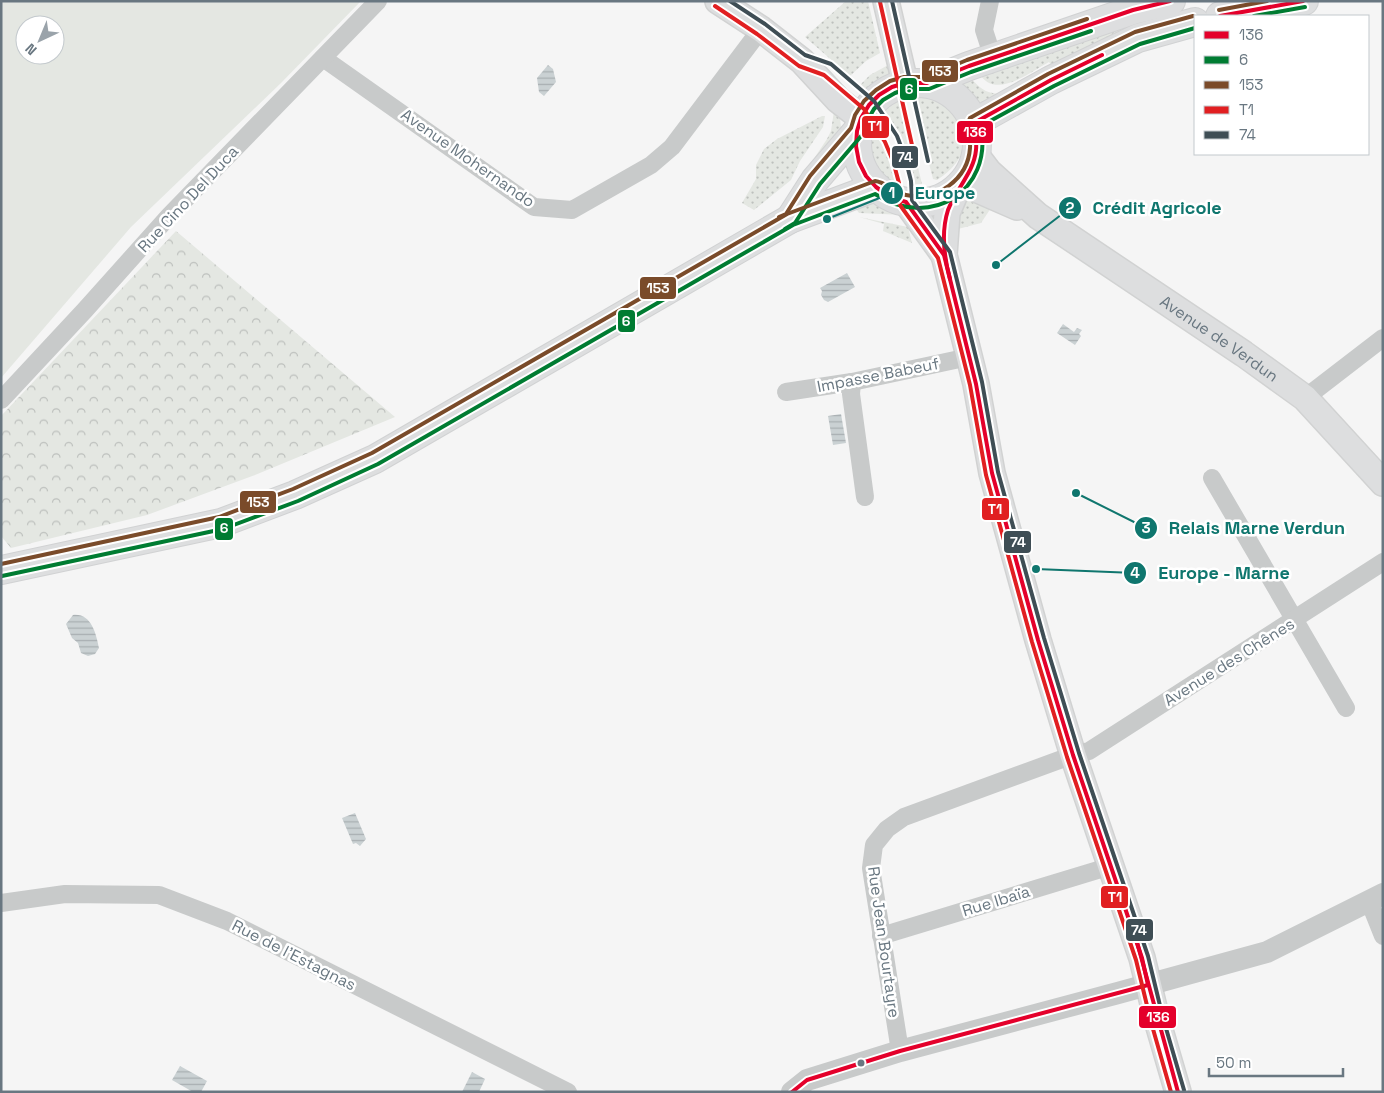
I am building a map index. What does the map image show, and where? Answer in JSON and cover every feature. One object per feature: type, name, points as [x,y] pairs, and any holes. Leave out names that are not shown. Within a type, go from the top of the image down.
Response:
[{"type":"main road","points":[[718,1],[761,29],[802,61],[832,91],[859,124],[856,146],[859,162],[866,176],[876,187],[890,197],[906,202],[931,202],[960,185]]},
{"type":"main road","points":[[886,1],[916,83]]},
{"type":"main road","points":[[790,219],[816,180],[859,124],[869,105],[879,95],[892,87],[916,83],[993,58],[1135,6],[1171,1]]},
{"type":"main road","points":[[1226,15],[1304,1]]},
{"type":"main road","points":[[974,123],[1051,80],[1138,38],[1194,22]]},
{"type":"main road","points":[[916,83],[942,88],[956,96],[967,108],[974,123],[977,139],[976,155],[971,170],[960,185],[947,213],[944,254],[969,357],[988,445],[992,473],[1038,640],[1073,755],[1142,958],[1178,1092]]},
{"type":"main road","name":"Avenue de Verdun","points":[[976,155],[989,172],[1038,216],[1244,354],[1305,398],[1383,483]]},
{"type":"main road","name":"Avenue de Verdun","points":[[960,185],[1038,216]]},
{"type":"main road","points":[[1,570],[221,524],[295,495],[376,459],[790,219],[876,187]]},
{"type":"main road","points":[[906,202],[944,254]]},
{"type":"main road","points":[[1,560],[21,561],[59,558]]},
{"type":"street","name":"Rue Cino Del Duca","points":[[1,400],[169,216],[378,1]]},
{"type":"street","points":[[990,1],[984,30],[993,58]]},
{"type":"street","name":"Avenue Mohernando","points":[[323,58],[534,207],[572,210],[651,165],[672,147],[761,29]]},
{"type":"street","points":[[1305,398],[1383,338]]},
{"type":"street","name":"Impasse Babeuf","points":[[786,392],[852,382],[969,357]]},
{"type":"street","points":[[852,382],[851,394],[865,497]]},
{"type":"street","points":[[1212,478],[1346,708]]},
{"type":"street","name":"Avenue des Chênes","points":[[1073,755],[1089,751],[1383,562]]},
{"type":"street","name":"Rue Jean Bourtayre","points":[[900,1051],[871,868],[874,845],[887,829],[904,817],[1073,755]]},
{"type":"street","name":"Rue Ibaïa","points":[[881,936],[1111,866]]},
{"type":"street","name":"Rue de l'Estagnas","points":[[1,903],[65,894],[159,895],[226,921],[568,1092]]},
{"type":"street","points":[[792,1092],[807,1080],[900,1051],[1267,952],[1376,897],[1383,936]]},
{"type":"green space","points":[[1,1],[361,1],[281,83],[131,227],[1,378]]},
{"type":"green space","points":[[846,1],[868,1],[880,53],[866,61],[850,76],[805,37]]},
{"type":"green space","points":[[1124,22],[1134,30],[1053,68],[1049,62],[1013,82],[1003,84],[994,84],[986,81],[979,73]]},
{"type":"green space","points":[[890,64],[892,77],[867,94],[857,88],[870,75]]},
{"type":"green space","points":[[968,75],[986,91],[1009,94],[982,104],[957,83]]},
{"type":"green space","points":[[927,94],[945,99],[957,107],[965,118],[968,130],[966,144],[960,157],[937,180],[933,179],[912,98],[916,95]]},
{"type":"green space","points":[[899,100],[902,101],[922,184],[915,185],[912,182],[895,135],[884,113]]},
{"type":"green space","points":[[834,111],[840,117],[841,129],[810,168],[809,166],[831,131]]},
{"type":"green space","points":[[825,116],[823,127],[800,161],[791,180],[754,210],[742,203],[756,179],[756,165],[764,149],[777,139]]},
{"type":"green space","points":[[873,126],[877,126],[885,139],[897,176],[896,182],[888,180],[881,175],[872,160],[869,142]]},
{"type":"green space","points":[[965,198],[973,198],[993,205],[981,223],[958,229],[955,218]]},
{"type":"green space","points":[[890,203],[904,215],[859,213],[856,209],[863,204]]},
{"type":"green space","points":[[859,217],[908,227],[912,243],[883,231],[884,224]]},
{"type":"green space","points":[[176,231],[395,417],[255,475],[147,515],[11,548],[1,536],[1,416]]},
{"type":"shaded area","points":[[548,65],[553,69],[556,82],[544,96],[539,92],[537,78]]},
{"type":"shaded area","points":[[847,273],[855,287],[828,302],[824,300],[820,288]]},
{"type":"shaded area","points":[[1063,324],[1074,332],[1077,328],[1082,330],[1079,334],[1081,336],[1075,345],[1057,333]]},
{"type":"shaded area","points":[[841,414],[846,443],[833,445],[828,416]]},
{"type":"shaded area","points":[[73,615],[84,617],[92,625],[99,648],[95,654],[88,656],[81,653],[78,643],[72,638],[66,624]]},
{"type":"shaded area","points":[[355,813],[366,839],[360,846],[356,843],[353,844],[342,818]]},
{"type":"shaded area","points":[[180,1066],[207,1081],[201,1092],[193,1092],[172,1080]]},
{"type":"shaded area","points":[[472,1072],[485,1079],[479,1092],[462,1092]]},
{"type":"transit line","name":"74","points":[[730,1],[765,24],[805,55],[831,64],[874,101],[897,136],[911,181],[912,200],[950,252],[982,382],[998,472],[1044,638],[1079,753],[1148,956],[1163,1018],[1184,1090]]},
{"type":"transit line","name":"74","points":[[892,1],[928,161]]},
{"type":"transit line","name":"136","points":[[1148,985],[1142,958],[1073,755],[1038,640],[992,473],[976,384],[944,255],[906,202],[890,197],[876,187],[866,176],[859,162],[856,146],[857,131],[861,118],[869,105],[879,95],[892,87],[905,83],[927,83],[969,66],[1133,10],[1170,1]]},
{"type":"transit line","name":"153","points":[[1219,10],[1267,1]]},
{"type":"transit line","name":"136","points":[[1226,15],[1303,1]]},
{"type":"transit line","name":"T1","points":[[880,2],[916,163]]},
{"type":"transit line","name":"T1","points":[[715,6],[757,34],[799,66],[824,75],[864,109],[885,142],[893,161],[899,183],[900,205],[938,258],[970,385],[986,475],[1032,642],[1067,757],[1136,960],[1171,1092]]},
{"type":"transit line","name":"6","points":[[1260,15],[1305,7]]},
{"type":"transit line","name":"153","points":[[1,564],[219,517],[293,489],[372,453],[787,214],[875,181],[906,195],[918,196],[929,195],[949,186],[964,169],[968,159],[970,148],[968,124],[970,118],[1048,74],[1135,32],[1193,16]]},
{"type":"transit line","name":"153","points":[[779,217],[786,214],[810,176],[851,128],[855,115],[864,101],[876,90],[890,81],[904,77],[926,77],[967,60],[1087,19]]},
{"type":"transit line","name":"6","points":[[2,576],[223,529],[298,501],[378,464],[793,225],[875,194],[896,204],[916,208],[936,206],[953,198],[967,186],[977,170],[982,149],[981,126],[1054,86],[1140,44],[1194,28]]},
{"type":"transit line","name":"6","points":[[785,229],[795,223],[820,184],[862,135],[874,109],[883,100],[906,89],[929,89],[971,72],[1091,31]]},
{"type":"transit line","name":"136","points":[[950,279],[944,244],[946,218],[951,202],[975,158],[974,123],[1051,80],[1102,55]]},
{"type":"transit line","name":"136","points":[[1137,942],[1178,1092]]},
{"type":"transit line","name":"136","points":[[792,1092],[807,1080],[900,1051],[1148,985]]},
{"type":"place","name":"Europe","points":[[827,219]]},
{"type":"place","name":"Crédit Agricole","points":[[996,265]]},
{"type":"place","name":"Relais Marne Verdun","points":[[1076,493]]},
{"type":"place","name":"Europe - Marne","points":[[1036,569]]}]
